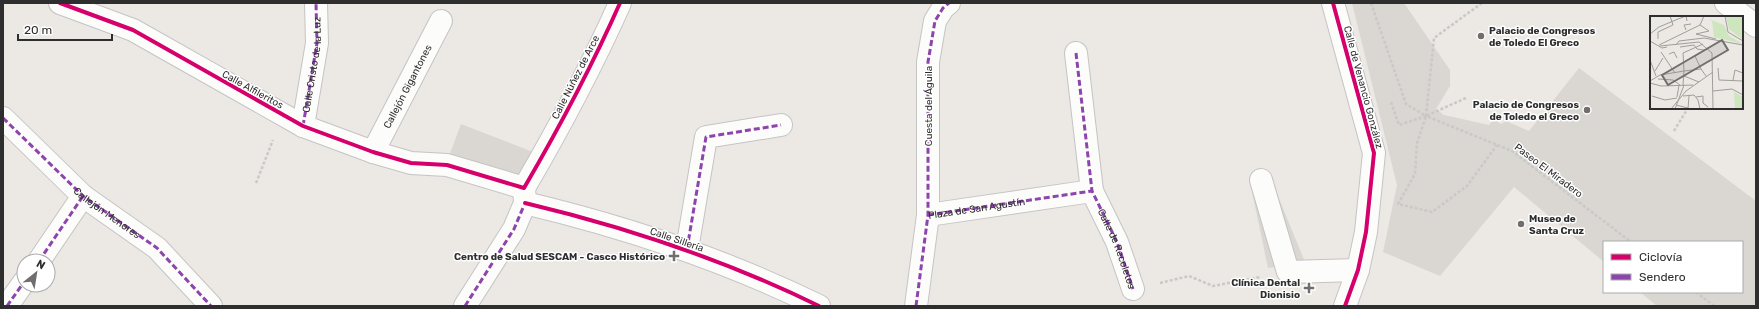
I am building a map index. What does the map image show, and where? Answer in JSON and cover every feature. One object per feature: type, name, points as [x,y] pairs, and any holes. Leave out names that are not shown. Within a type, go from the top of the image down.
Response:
[{"type":"street","name":"Calle Alfileritos","points":[[60,3],[133,30],[304,126],[373,152],[411,163],[447,165]]},
{"type":"street","name":"Calle Cristo de la Luz","points":[[304,126],[317,43],[316,3]]},
{"type":"street","name":"Calle Núñez de Arce","points":[[465,306],[514,229],[524,195],[542,157],[604,40],[620,3]]},
{"type":"street","name":"Cuesta del Águila","points":[[928,215],[928,62],[935,21],[943,8],[949,3]]},
{"type":"street","name":"Calle de Venancio González","points":[[1333,3],[1374,153],[1366,232],[1358,270],[1345,306]]},
{"type":"street","points":[[1726,3],[1756,26]]},
{"type":"street","name":"Callejón Gigantones","points":[[373,152],[441,21]]},
{"type":"street","name":"Calle de Recoletos","points":[[1076,53],[1092,191],[1117,242],[1133,289]]},
{"type":"street","name":"Callejón Menores","points":[[3,118],[83,196],[157,248],[211,306]]},
{"type":"street","points":[[687,249],[706,137],[782,125]]},
{"type":"street","name":"Calle Sillería","points":[[447,165],[576,215],[687,249],[792,293],[819,306]]},
{"type":"street","points":[[1261,180],[1288,272],[1358,270]]},
{"type":"street","name":"Plaza de San Agustín","points":[[916,306],[928,215],[1092,191]]},
{"type":"street","points":[[44,253],[83,196]]},
{"type":"street","points":[[7,306],[16,293]]},
{"type":"path","points":[[1482,3],[1434,38],[1426,116],[1417,143],[1415,174],[1398,204],[1432,212],[1467,186],[1497,145]]},
{"type":"path","points":[[1399,125],[1426,116],[1466,98]]},
{"type":"path","points":[[1674,131],[1687,109]]},
{"type":"path","points":[[256,183],[283,115]]},
{"type":"path","points":[[1697,293],[1714,306]]},
{"type":"shaded area","points":[[1352,3],[1404,3],[1450,70],[1450,86],[1436,109],[1444,115],[1489,125],[1493,119],[1501,124],[1506,121],[1529,131],[1579,68],[1756,201],[1756,306],[1657,306],[1641,293],[1743,293],[1743,241],[1603,241],[1603,261],[1514,187],[1440,276],[1383,252],[1397,185]]},
{"type":"shaded area","points":[[461,124],[533,152],[531,191],[448,159]]},
{"type":"shaded area","points":[[1268,172],[1305,262],[1268,268],[1249,177]]},
{"type":"marked path","points":[[303,126],[317,43],[316,3]]},
{"type":"marked path","points":[[916,306],[928,215],[928,62],[935,21],[943,8],[949,3]]},
{"type":"marked path","points":[[1076,53],[1092,191],[1117,242],[1133,289]]},
{"type":"marked path","points":[[3,118],[83,196],[157,248],[211,306]]},
{"type":"marked path","points":[[687,249],[706,137],[781,125]]},
{"type":"marked path","points":[[928,215],[1092,191]]},
{"type":"marked path","points":[[44,253],[83,196]]},
{"type":"marked path","points":[[465,306],[514,229],[525,203],[527,203]]},
{"type":"marked path","points":[[7,306],[16,293]]},
{"type":"cycle path","points":[[60,3],[133,30],[303,126],[373,152],[411,163],[447,165],[524,188],[575,97],[620,3]]},
{"type":"cycle path","points":[[1333,3],[1374,153],[1366,232],[1358,270],[1345,306]]},
{"type":"cycle path","points":[[525,203],[563,212],[675,246],[748,274],[819,306]]},
{"type":"place","name":"Palacio de Congresos de Toledo El Greco","points":[[1481,36]]},
{"type":"place","name":"Palacio de Congresos de Toledo el Greco","points":[[1587,110]]},
{"type":"place","name":"Museo de Santa Cruz","points":[[1521,224]]},
{"type":"place","name":"Centro de Salud SESCAM - Casco Histórico","points":[[674,256]]},
{"type":"place","name":"Clínica Dental Dionisio","points":[[1309,288]]}]
